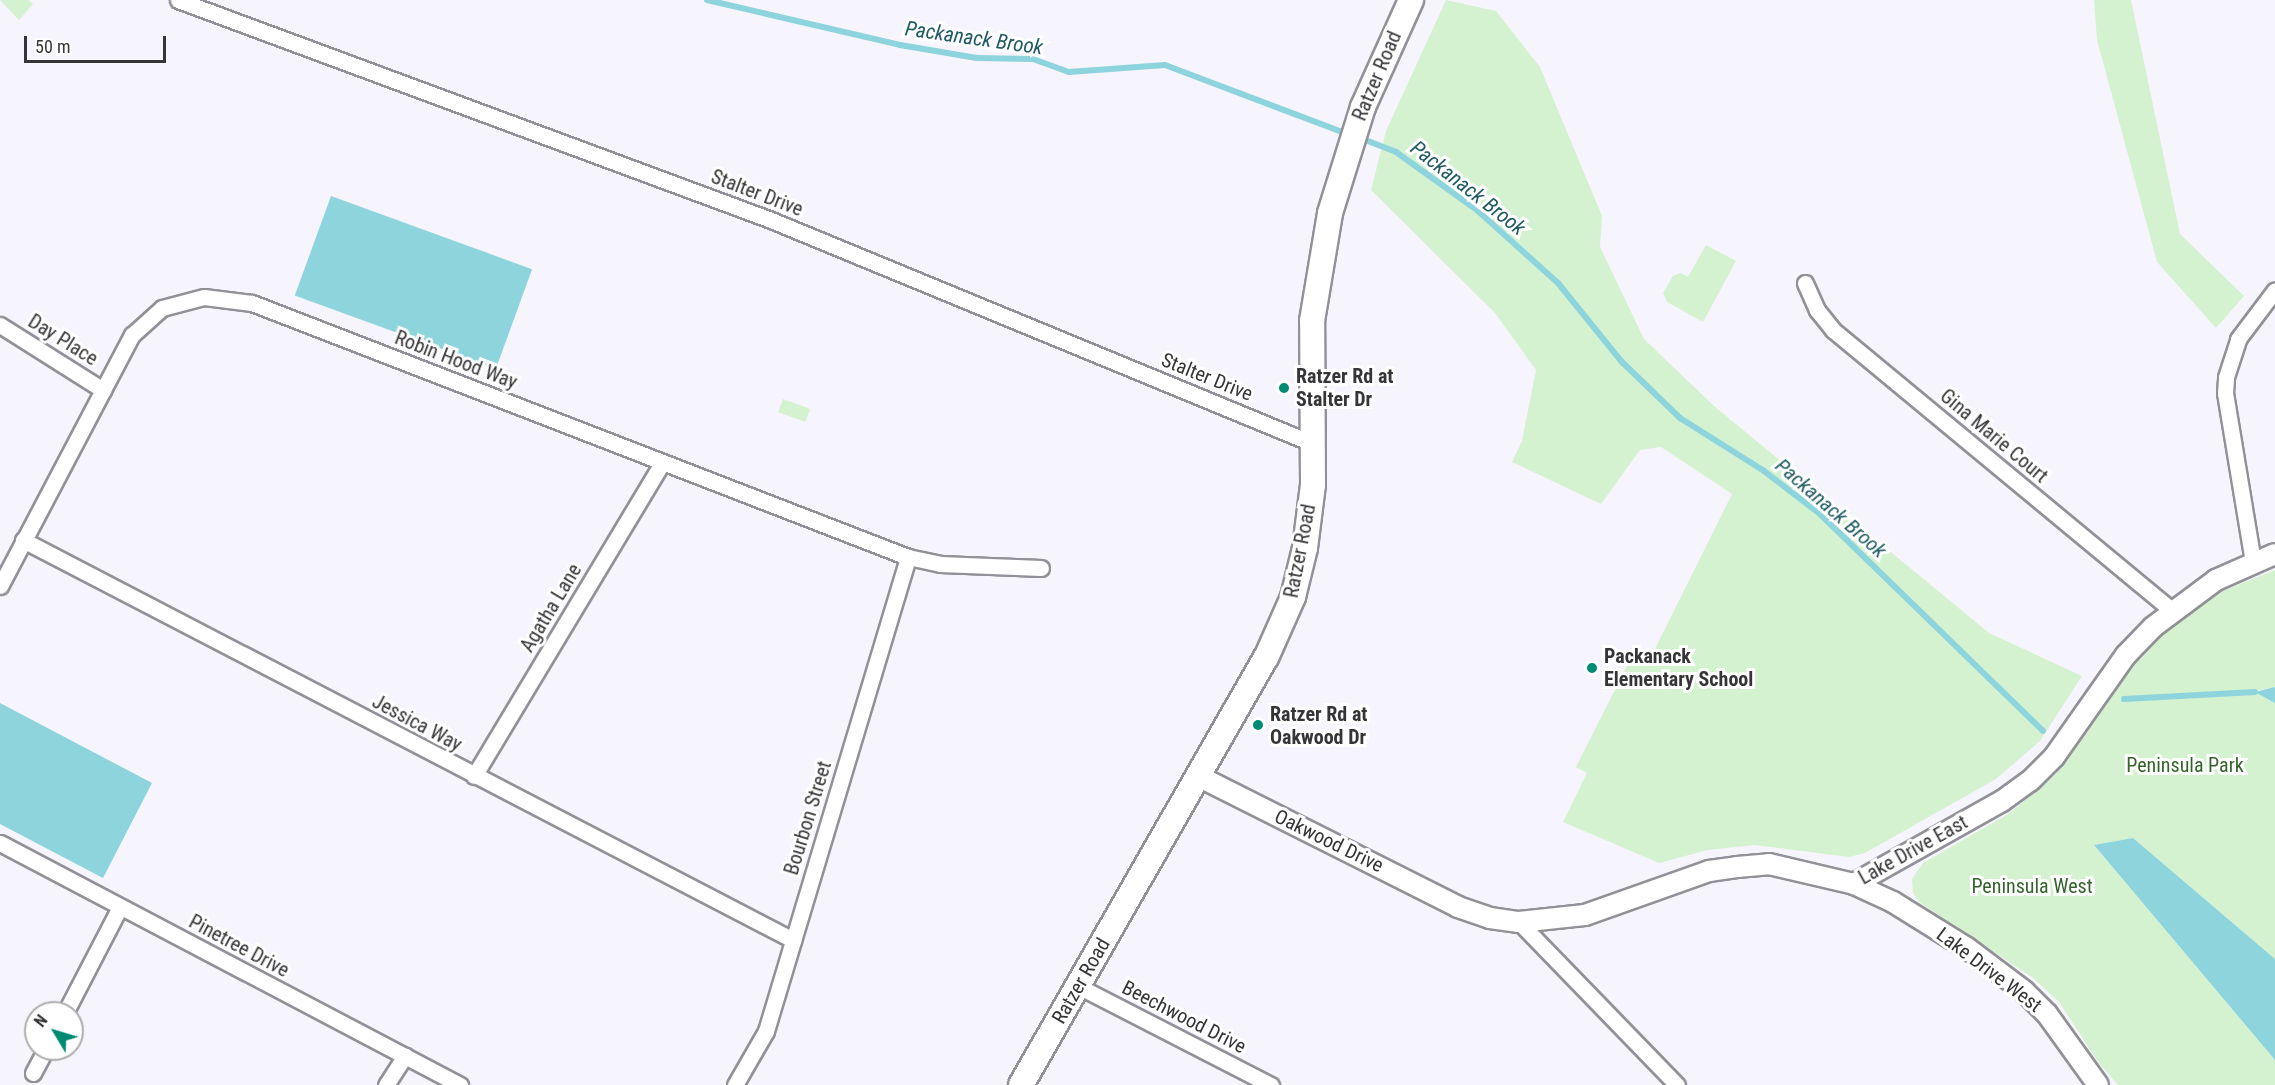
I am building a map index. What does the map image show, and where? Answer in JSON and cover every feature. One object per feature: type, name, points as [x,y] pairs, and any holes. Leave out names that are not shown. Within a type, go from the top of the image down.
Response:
[{"type":"main road","name":"Ratzer Road","points":[[1021,1085],[1266,658],[1293,597],[1305,548],[1314,444],[1312,321],[1330,213],[1352,139],[1411,0]]},
{"type":"street","name":"Stalter Drive","points":[[178,0],[771,220],[1314,444]]},
{"type":"street","name":"Gina Marie Court","points":[[1806,283],[1817,310],[1833,330],[2171,610]]},
{"type":"street","points":[[2253,562],[2225,393],[2226,377],[2238,339],[2275,290]]},
{"type":"street","name":"Robin Hood Way","points":[[0,586],[132,335],[145,320],[181,300],[228,297],[252,303],[908,557],[940,564],[1041,568]]},
{"type":"street","name":"Day Place","points":[[0,325],[103,390]]},
{"type":"street","name":"Agatha Lane","points":[[474,776],[663,462]]},
{"type":"street","name":"Jessica Way","points":[[23,540],[793,940]]},
{"type":"street","name":"Lake Drive East","points":[[1458,907],[1519,922],[1585,915],[1709,872],[1769,864],[1854,884],[2002,801],[2030,781],[2074,730],[2126,655],[2171,610],[2216,580],[2275,554]]},
{"type":"street","name":"Bourbon Street","points":[[735,1085],[766,1031],[908,557]]},
{"type":"street","name":"Oakwood Drive","points":[[1198,776],[1458,907]]},
{"type":"street","name":"Pinetree Drive","points":[[0,843],[460,1085]]},
{"type":"street","name":"Lake Drive West","points":[[1854,884],[1893,902],[1967,948],[2024,991],[2047,1014],[2097,1085]]},
{"type":"street","points":[[71,1001],[120,907]]},
{"type":"street","points":[[1519,922],[1677,1085]]},
{"type":"street","name":"Beechwood Drive","points":[[1078,986],[1271,1085]]},
{"type":"street","points":[[386,1085],[405,1056]]},
{"type":"street","points":[[33,1073],[40,1061]]},
{"type":"green space","points":[[0,0],[29,0],[33,4],[19,20]]},
{"type":"green space","points":[[1446,0],[1496,11],[1540,67],[1602,216],[1600,247],[1644,339],[1714,406],[1989,633],[2082,676],[2040,741],[1996,779],[1865,853],[1849,857],[1755,845],[1708,850],[1659,863],[1563,822],[1587,773],[1576,767],[1635,650],[1651,657],[1732,494],[1661,447],[1640,450],[1601,504],[1512,462],[1522,441],[1536,370],[1495,313],[1371,190],[1386,131]]},
{"type":"green space","points":[[2094,0],[2131,0],[2180,234],[2244,296],[2216,328],[2157,262],[2097,40]]},
{"type":"green space","points":[[1706,245],[1736,261],[1703,322],[1667,302],[1663,293],[1673,276],[1681,273],[1688,277]]},
{"type":"green space","points":[[783,399],[810,409],[805,422],[778,412]]},
{"type":"green space","points":[[2275,570],[2275,687],[2256,691],[2275,701],[2275,959],[2133,838],[2094,845],[2275,1060],[2275,1085],[2118,1085],[2098,1062],[2059,1002],[2033,978],[1919,902],[1913,893],[1912,879],[1923,863],[2010,813],[2055,775],[2059,770],[2054,757],[2126,655],[2141,659],[2162,635],[2191,611],[2223,591]]},
{"type":"water","points":[[331,196],[532,269],[496,369],[295,296]]},
{"type":"water","points":[[2275,687],[2275,703],[2255,692]]},
{"type":"water","points":[[0,703],[152,783],[103,878],[0,824]]},
{"type":"water","points":[[2133,838],[2275,959],[2275,1060],[2094,845]]},
{"type":"waterway","name":"Packanack Brook","points":[[707,0],[900,45],[977,58],[1033,59],[1069,72],[1165,65],[1350,135]]},
{"type":"waterway","name":"Packanack Brook","points":[[1360,138],[1396,152],[1478,211],[1558,283],[1622,362],[1680,418],[1764,471],[1820,514],[2043,731]]},
{"type":"waterway","name":"Packanack Brook","points":[[2124,699],[2255,692]]},
{"type":"place","name":"Ratzer Rd at Stalter Dr","points":[[1284,388]]},
{"type":"place","name":"Packanack Elementary School","points":[[1592,668]]},
{"type":"place","name":"Ratzer Rd at Oakwood Dr","points":[[1258,725]]},
{"type":"park label","name":"Peninsula Park","points":[[2185,765]]},
{"type":"park label","name":"Peninsula West","points":[[2032,886]]}]
